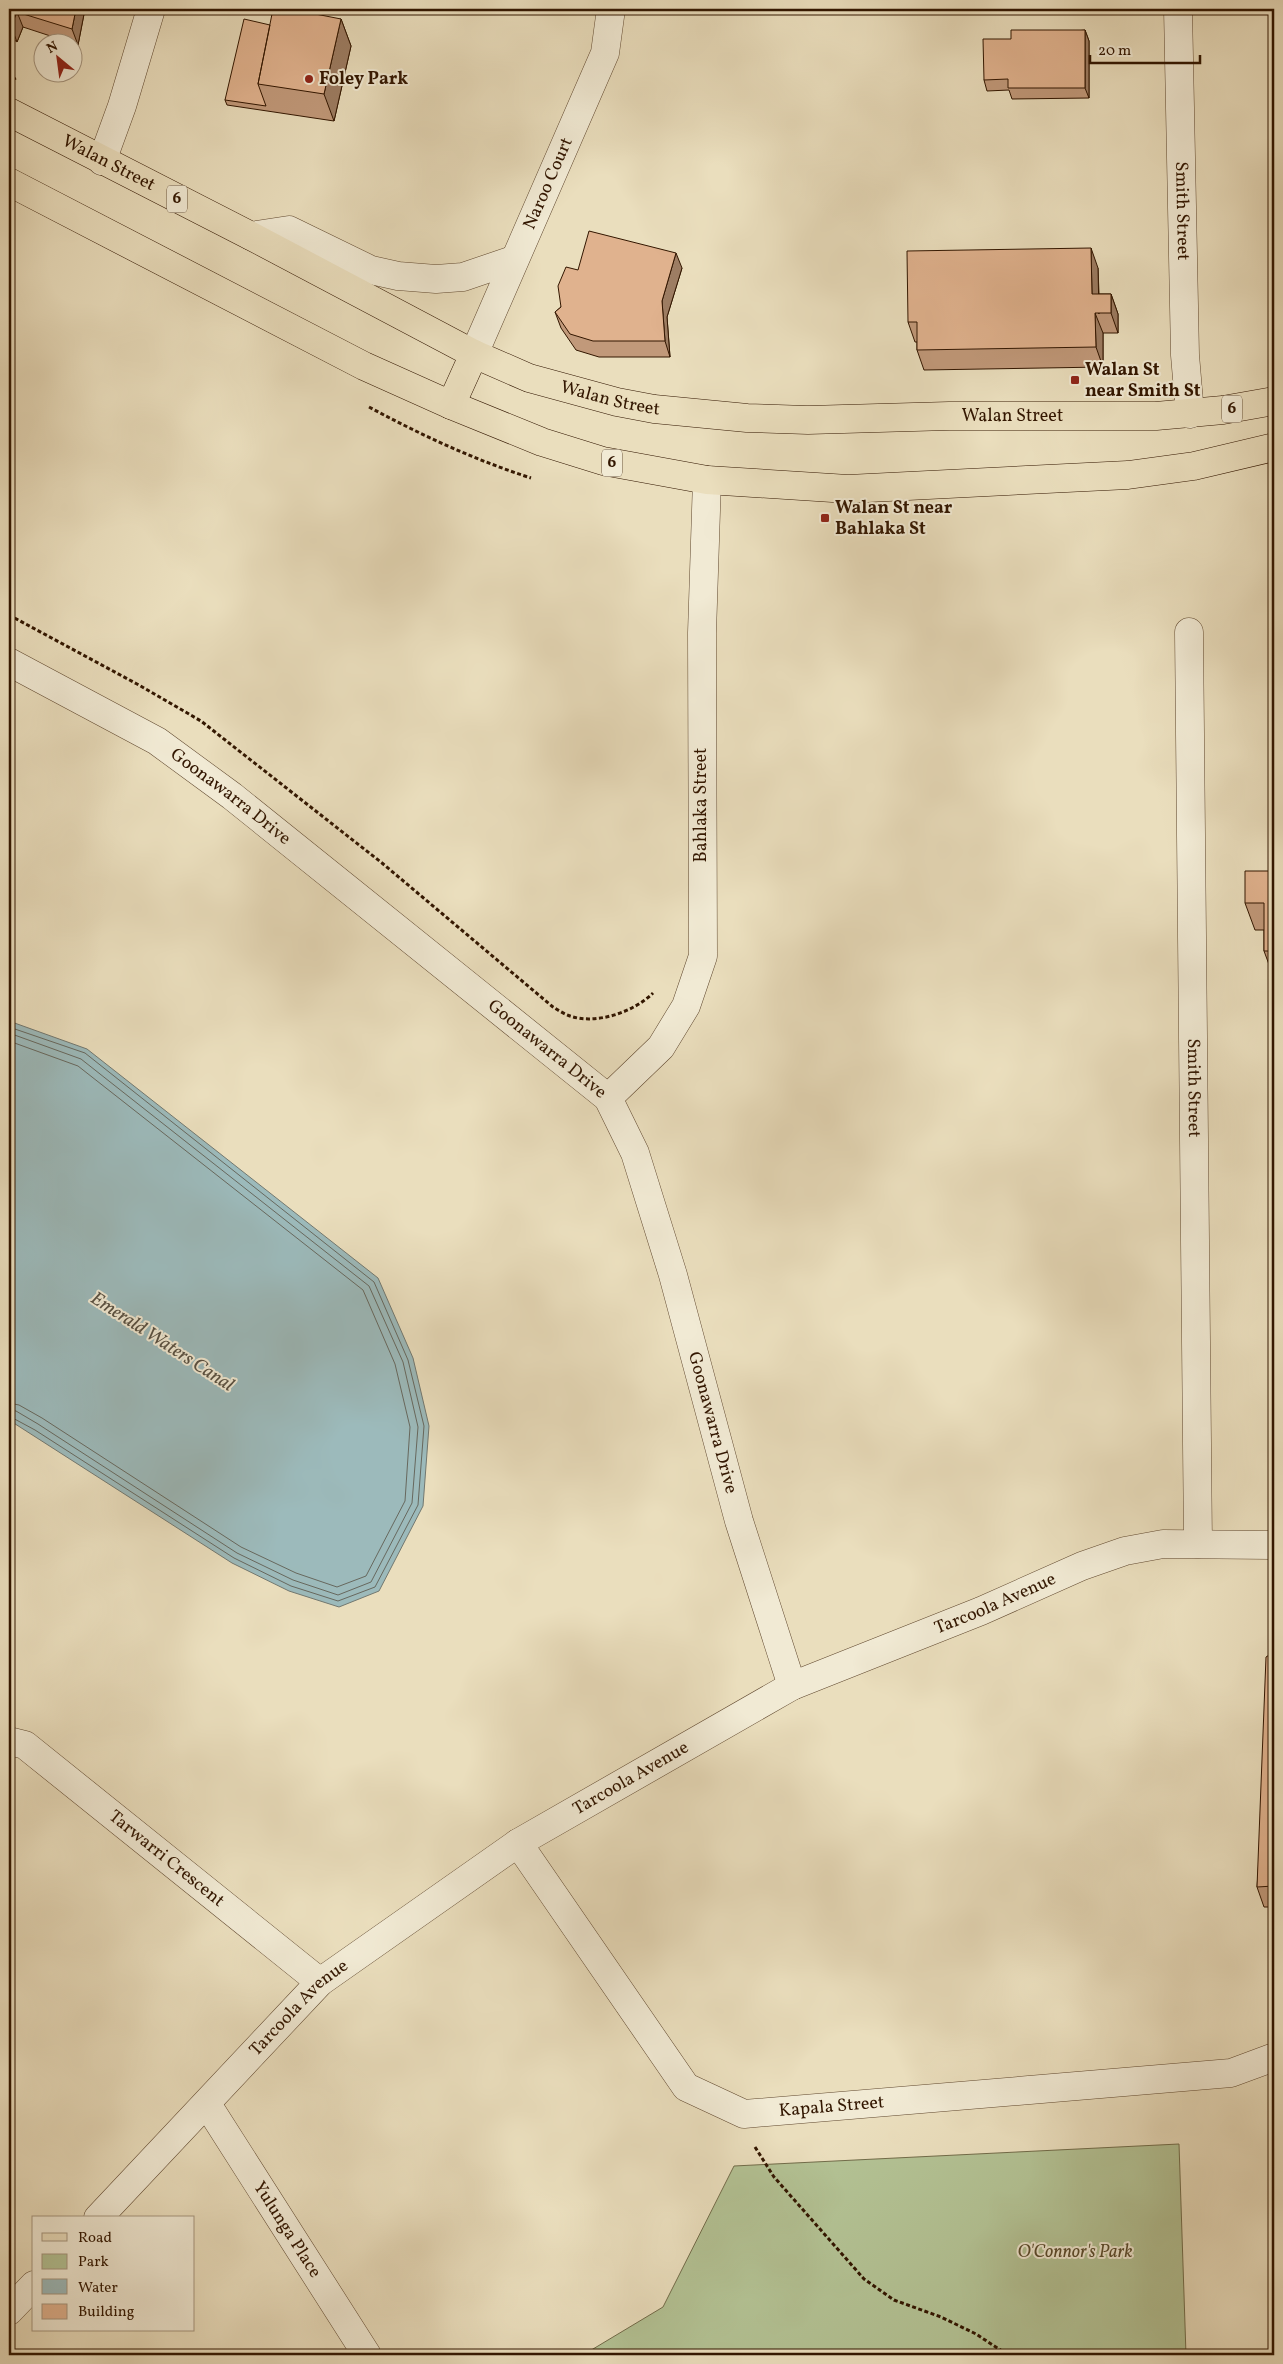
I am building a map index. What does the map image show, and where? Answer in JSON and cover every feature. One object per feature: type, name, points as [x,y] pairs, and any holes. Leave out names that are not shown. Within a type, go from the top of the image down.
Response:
[{"type":"main road","name":"Walan Street","points":[[9,112],[252,236],[474,354],[529,378],[617,402],[654,409],[747,418],[808,420],[949,416],[1124,417],[1190,414],[1274,401]]},
{"type":"main road","name":"6","points":[[9,182],[364,366],[451,405],[542,442],[603,461],[707,480],[848,489],[1128,475],[1194,466],[1274,448]]},
{"type":"main road","points":[[451,405],[474,354]]},
{"type":"street","points":[[102,161],[122,106],[152,9]]},
{"type":"street","name":"Naroo Court","points":[[474,354],[513,260],[605,53],[611,9]]},
{"type":"street","name":"Smith Street","points":[[1178,9],[1185,355],[1190,414]]},
{"type":"street","points":[[252,236],[289,230],[371,270],[398,276],[436,279],[462,277],[513,260]]},
{"type":"street","name":"Bahlaka Street","points":[[608,1098],[661,1047],[686,1006],[703,956],[702,633],[707,480]]},
{"type":"street","name":"Smith Street","points":[[1189,632],[1198,1544]]},
{"type":"street","name":"Goonawarra Drive","points":[[9,662],[157,742],[225,790],[608,1098],[638,1162],[673,1275],[739,1520],[792,1686]]},
{"type":"street","name":"Tarcoola Avenue","points":[[100,2216],[320,1982],[518,1843],[792,1686],[981,1611],[1106,1557],[1163,1544],[1274,1545]]},
{"type":"street","name":"Tarwarri Crescent","points":[[9,1741],[25,1745],[320,1982]]},
{"type":"street","name":"Kapala Street","points":[[518,1843],[686,2087],[744,2114],[1231,2073],[1274,2057]]},
{"type":"street","name":"Yulunga Place","points":[[207,2104],[367,2355]]},
{"type":"street","points":[[9,2311],[32,2287]]},
{"type":"path","points":[[9,59],[15,81]]},
{"type":"path","points":[[9,615],[201,721],[382,862],[553,1007],[570,1016],[590,1019],[630,1009],[644,1002],[658,986]]},
{"type":"path","points":[[744,2114],[751,2140],[774,2177],[864,2279],[894,2300],[941,2317],[976,2334],[1008,2355]]},
{"type":"green space","name":"O'Connor's Park","points":[[1179,2144],[1186,2355],[583,2355],[663,2307],[734,2166]]},
{"type":"water","name":"Emerald Waters Canal","points":[[9,1021],[87,1049],[378,1278],[413,1358],[429,1426],[423,1506],[379,1591],[339,1607],[289,1591],[232,1563],[9,1420]]},
{"type":"building","points":[[9,9],[76,9],[72,29],[17,12],[11,26],[9,24]]},
{"type":"building","points":[[273,9],[290,9],[341,19],[324,94],[258,84]]},
{"type":"building","points":[[244,19],[270,25],[258,84],[266,106],[225,100]]},
{"type":"building","points":[[1011,30],[1085,30],[1085,88],[1008,88],[1008,79],[984,80],[983,39],[1011,39]]},
{"type":"building","points":[[589,231],[676,253],[662,301],[665,341],[593,341],[570,334],[555,312],[561,307],[558,286],[566,267],[578,270]]},
{"type":"building","points":[[1091,248],[1092,294],[1111,294],[1111,313],[1095,313],[1096,347],[917,350],[917,322],[908,322],[907,251]]},
{"type":"building","points":[[1271,802],[1274,802],[1274,858],[1272,858]]},
{"type":"building","points":[[1245,871],[1274,871],[1274,951],[1264,951],[1264,903],[1245,903]]},
{"type":"building","points":[[1274,1652],[1274,1886],[1257,1887],[1266,1657]]},
{"type":"place","name":"Foley Park","points":[[309,79]]},
{"type":"place","name":"Walan St near Smith St","points":[[1075,380]]},
{"type":"place","name":"Walan St near Bahlaka St","points":[[825,518]]}]
